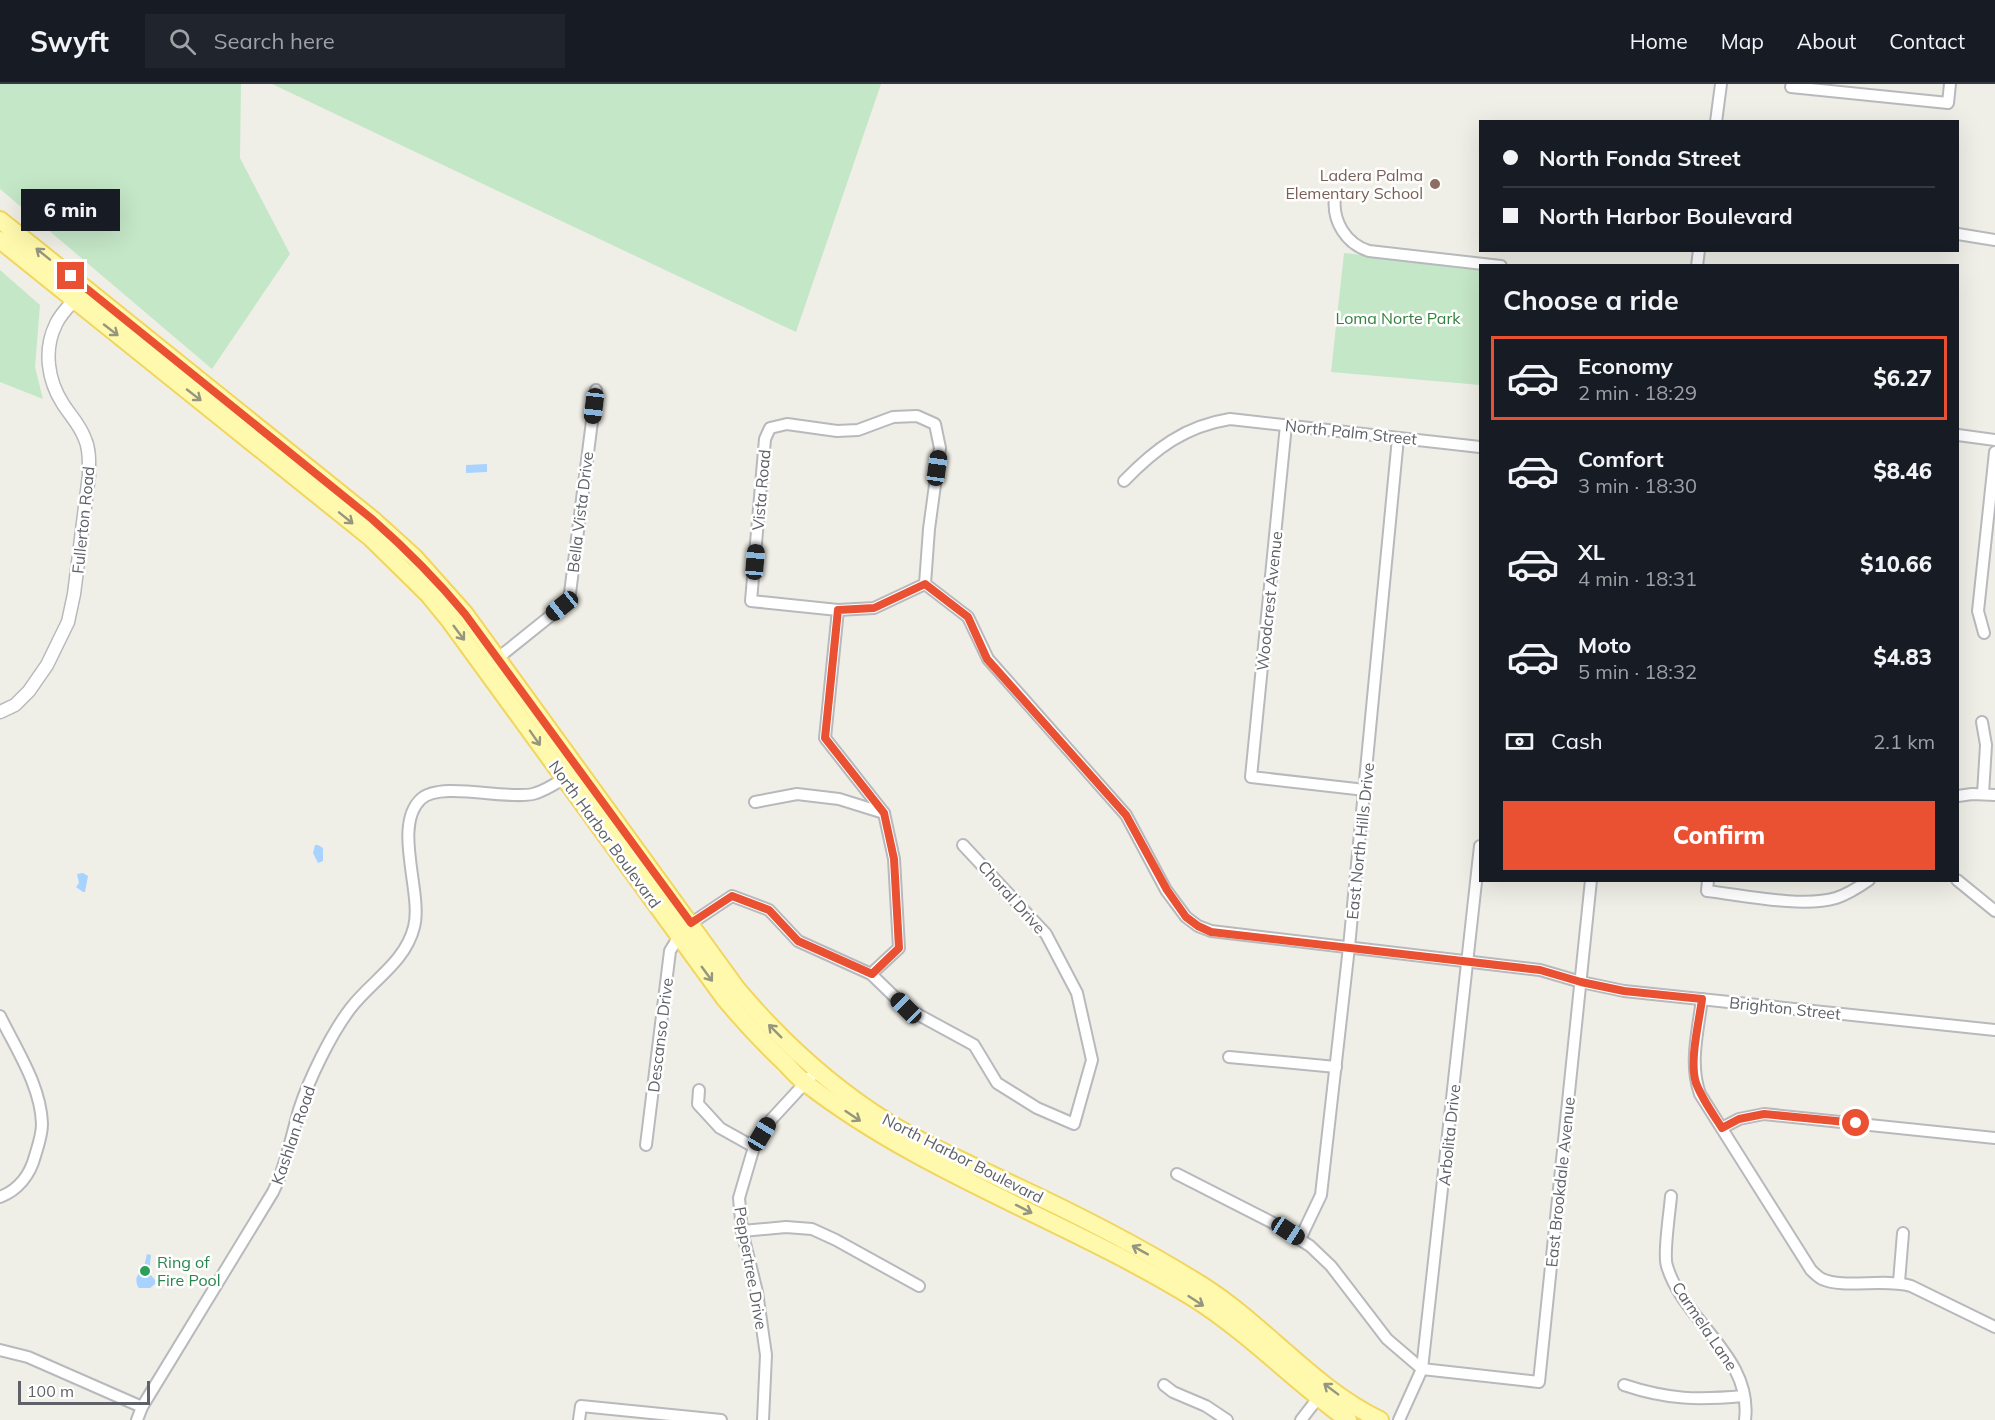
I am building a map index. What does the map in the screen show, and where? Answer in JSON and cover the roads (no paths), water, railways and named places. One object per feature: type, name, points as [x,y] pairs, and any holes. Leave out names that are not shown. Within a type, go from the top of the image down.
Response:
[{"type":"main road","name":"North Harbor Boulevard","points":[[0,220],[394,539],[442,586],[465,614],[491,663]]},
{"type":"main road","name":"North Harbor Boulevard","points":[[0,240],[380,546],[427,593],[491,663],[684,929],[742,1020],[805,1083],[881,1136],[915,1155],[1007,1200],[1195,1299],[1348,1420]]},
{"type":"main road","name":"North Harbor Boulevard","points":[[684,929],[776,1032],[846,1094],[890,1124],[1056,1206],[1203,1287],[1237,1310],[1334,1392],[1380,1420]]},
{"type":"street","points":[[1716,120],[1721,84]]},
{"type":"street","points":[[1791,87],[1947,104],[1950,84]]},
{"type":"street","points":[[1335,197],[1334,210],[1349,240],[1357,247],[1376,252],[1483,264]]},
{"type":"street","points":[[1959,234],[1995,240]]},
{"type":"street","name":"Fullerton Road","points":[[0,712],[15,705],[29,691],[47,665],[68,622],[74,594],[89,475],[89,458],[86,440],[56,392],[48,357],[55,325],[85,288]]},
{"type":"street","name":"Bella Vista Drive","points":[[491,663],[568,601],[596,390]]},
{"type":"street","name":"Vista Road","points":[[917,416],[935,424],[940,448],[928,529],[925,584],[874,608],[838,610],[751,601],[765,439],[770,428],[787,424],[837,431],[858,430],[893,417],[917,416]]},
{"type":"street","name":"North Palm Street","points":[[1124,481],[1138,466],[1170,440],[1195,428],[1230,419],[1479,447]]},
{"type":"street","name":"Woodcrest Avenue","points":[[1286,425],[1251,777],[1365,790]]},
{"type":"street","points":[[1959,435],[1995,440]]},
{"type":"street","name":"East North Hills Drive","points":[[1300,1239],[1321,1195],[1365,790],[1398,438]]},
{"type":"street","points":[[1984,633],[1978,610],[1995,452]]},
{"type":"street","name":"Brighton Street","points":[[925,584],[968,617],[987,659],[1126,815],[1167,890],[1186,917],[1211,932],[1540,970],[1624,991],[1995,1030]]},
{"type":"street","points":[[684,929],[732,896],[769,910],[798,941],[872,974],[899,948],[894,859],[884,813],[825,738],[838,610]]},
{"type":"street","points":[[1982,722],[1986,745],[1983,794]]},
{"type":"street","name":"Kashlan Road","points":[[136,1420],[273,1192],[288,1155],[302,1102],[339,1024],[357,1000],[393,965],[411,938],[417,908],[410,865],[410,830],[411,818],[417,804],[427,795],[441,792],[521,796],[535,794],[571,774]]},
{"type":"street","points":[[755,802],[797,794],[839,799],[884,813]]},
{"type":"street","points":[[1959,796],[1995,795]]},
{"type":"street","name":"Choral Drive","points":[[872,974],[906,1008],[974,1045],[997,1083],[1037,1108],[1074,1124],[1092,1060],[1077,993],[1046,934],[963,844]]},
{"type":"street","name":"Arbolita Drive","points":[[1399,1420],[1422,1369],[1479,856]]},
{"type":"street","name":"East Brookdale Avenue","points":[[1422,1369],[1539,1382],[1591,882]]},
{"type":"street","points":[[1707,886],[1800,901],[1818,901],[1837,898],[1865,882]]},
{"type":"street","points":[[1959,882],[1995,911]]},
{"type":"street","name":"Descanso Drive","points":[[646,1145],[670,951],[684,929]]},
{"type":"street","points":[[1702,999],[1694,1065],[1695,1081],[1700,1094],[1810,1270],[1822,1279],[1835,1282],[1899,1282],[1995,1327]]},
{"type":"street","points":[[0,1016],[38,1099],[42,1126],[34,1159],[27,1175],[15,1189],[0,1197]]},
{"type":"street","points":[[1229,1057],[1335,1067]]},
{"type":"street","name":"Peppertree Drive","points":[[763,1420],[766,1355],[757,1292],[742,1231],[739,1198],[754,1147],[770,1122],[818,1070]]},
{"type":"street","points":[[699,1090],[699,1104],[720,1128],[754,1147]]},
{"type":"street","points":[[1722,1128],[1739,1119],[1764,1114],[1995,1138]]},
{"type":"street","points":[[1177,1174],[1300,1239],[1331,1266],[1387,1340],[1422,1369]]},
{"type":"street","name":"Carmela Lane","points":[[1671,1196],[1666,1263],[1675,1285],[1736,1369],[1744,1395],[1745,1420]]},
{"type":"street","points":[[742,1231],[786,1227],[812,1229],[919,1286]]},
{"type":"street","points":[[1899,1282],[1903,1233]]},
{"type":"street","points":[[0,1350],[28,1358],[142,1407]]},
{"type":"street","points":[[1624,1385],[1651,1394],[1685,1399],[1744,1395]]},
{"type":"street","points":[[1164,1386],[1206,1406],[1227,1420]]},
{"type":"street","points":[[1301,1420],[1318,1398]]},
{"type":"street","points":[[579,1420],[581,1406],[721,1420]]},
{"type":"water","points":[[487,464],[487,472],[466,473],[466,465]]},
{"type":"water","points":[[315,845],[323,848],[323,861],[318,863],[313,853]]},
{"type":"water","points":[[83,873],[88,876],[85,892],[76,887],[79,883],[77,874]]},
{"type":"water","name":"Ring of Fire Pool","points":[[147,1254],[151,1255],[149,1273],[155,1280],[155,1284],[150,1288],[139,1288],[138,1274],[143,1271]]},
{"type":"place","name":"Ladera Palma Elementary School","points":[[1435,184]]},
{"type":"place","name":"Ring of Fire Pool","points":[[145,1271]]},
{"type":"park label","name":"Loma Norte Park","points":[[1398,318]]}]
